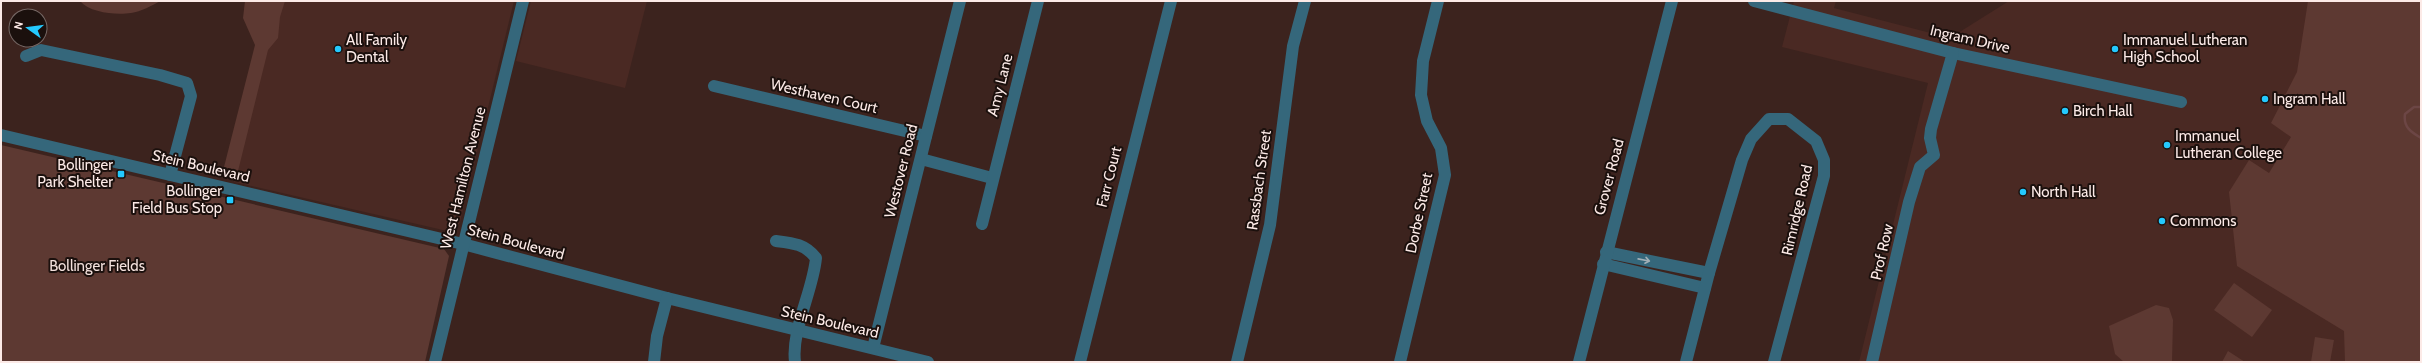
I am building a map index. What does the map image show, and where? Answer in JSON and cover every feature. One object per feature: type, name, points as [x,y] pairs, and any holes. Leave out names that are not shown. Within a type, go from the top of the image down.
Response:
[{"type":"street","name":"West Hamilton Avenue","points":[[435,362],[523,1]]},
{"type":"street","name":"Westover Road","points":[[873,348],[960,1]]},
{"type":"street","name":"Amy Lane","points":[[982,224],[992,178],[1038,1]]},
{"type":"street","name":"Farr Court","points":[[1080,362],[1171,1]]},
{"type":"street","name":"Rassbach Street","points":[[1237,362],[1270,225],[1293,46],[1305,1]]},
{"type":"street","name":"Dorbe Street","points":[[1400,362],[1445,175],[1440,148],[1427,121],[1421,95],[1423,61],[1438,1]]},
{"type":"street","name":"Grover Road","points":[[1579,362],[1672,1]]},
{"type":"street","name":"Ingram Drive","points":[[1754,1],[1953,53],[2181,102]]},
{"type":"street","points":[[26,56],[41,50],[160,75],[187,83],[191,96],[170,175]]},
{"type":"street","name":"Prof Row","points":[[1872,362],[1909,202],[1920,167],[1934,155],[1930,138],[1931,129],[1953,53]]},
{"type":"street","name":"Westhaven Court","points":[[714,86],[926,136]]},
{"type":"street","name":"Rimridge Road","points":[[1686,362],[1709,273],[1742,160],[1751,139],[1769,119],[1788,119],[1816,141],[1824,160],[1824,176],[1774,362]]},
{"type":"street","name":"Stein Boulevard","points":[[1,135],[463,244],[667,298],[928,362]]},
{"type":"street","points":[[921,159],[992,178]]},
{"type":"street","points":[[776,241],[797,243],[809,249],[816,258],[814,274],[798,331],[794,353],[795,362]]},
{"type":"street","points":[[1605,258],[1709,273]]},
{"type":"street","points":[[1605,258],[1705,288]]},
{"type":"street","points":[[654,362],[657,336],[667,298]]},
{"type":"shaded area","points":[[274,1],[514,1],[460,222],[456,229],[443,230],[234,182]]},
{"type":"shaded area","points":[[531,1],[647,1],[625,88],[516,61]]},
{"type":"shaded area","name":"Immanuel Lutheran College","points":[[1794,1],[1836,1],[1834,8],[1950,38],[2009,1],[2421,1],[2421,362],[1859,362],[1928,83],[1782,47]]},
{"type":"green space","points":[[80,1],[161,1],[139,11],[118,14],[97,11],[84,5]]},
{"type":"green space","points":[[245,1],[285,1],[280,17],[278,38],[268,50],[238,171],[224,167],[255,45],[243,18]]},
{"type":"green space","points":[[2308,1],[2421,1],[2421,362],[2345,362],[2344,331],[2237,266],[2229,192],[2249,160],[2269,173],[2291,137],[2271,123],[2297,72]]},
{"type":"green space","name":"Bollinger Fields","points":[[1,145],[444,249],[449,256],[425,362],[1,362]]},
{"type":"green space","points":[[2234,283],[2272,310],[2252,337],[2214,310]]},
{"type":"green space","points":[[2156,305],[2169,308],[2173,320],[2172,362],[2124,362],[2115,354],[2109,326]]},
{"type":"green space","points":[[2315,337],[2334,340],[2330,362],[2311,362]]},
{"type":"green space","points":[[2228,351],[2245,362],[2222,362]]},
{"type":"waterway","points":[[2421,107],[2414,107],[2405,114],[2405,122],[2408,129],[2421,138]]},
{"type":"place","name":"All Family Dental","points":[[338,49]]},
{"type":"place","name":"Immanuel Lutheran High School","points":[[2115,49]]},
{"type":"place","name":"Ingram Hall","points":[[2265,99]]},
{"type":"place","name":"Birch Hall","points":[[2065,111]]},
{"type":"place","name":"Immanuel Lutheran College","points":[[2167,145]]},
{"type":"place","name":"Bollinger Park Shelter","points":[[121,174]]},
{"type":"place","name":"North Hall","points":[[2023,192]]},
{"type":"place","name":"Bollinger Field Bus Stop","points":[[230,200]]},
{"type":"place","name":"Commons","points":[[2162,221]]}]
